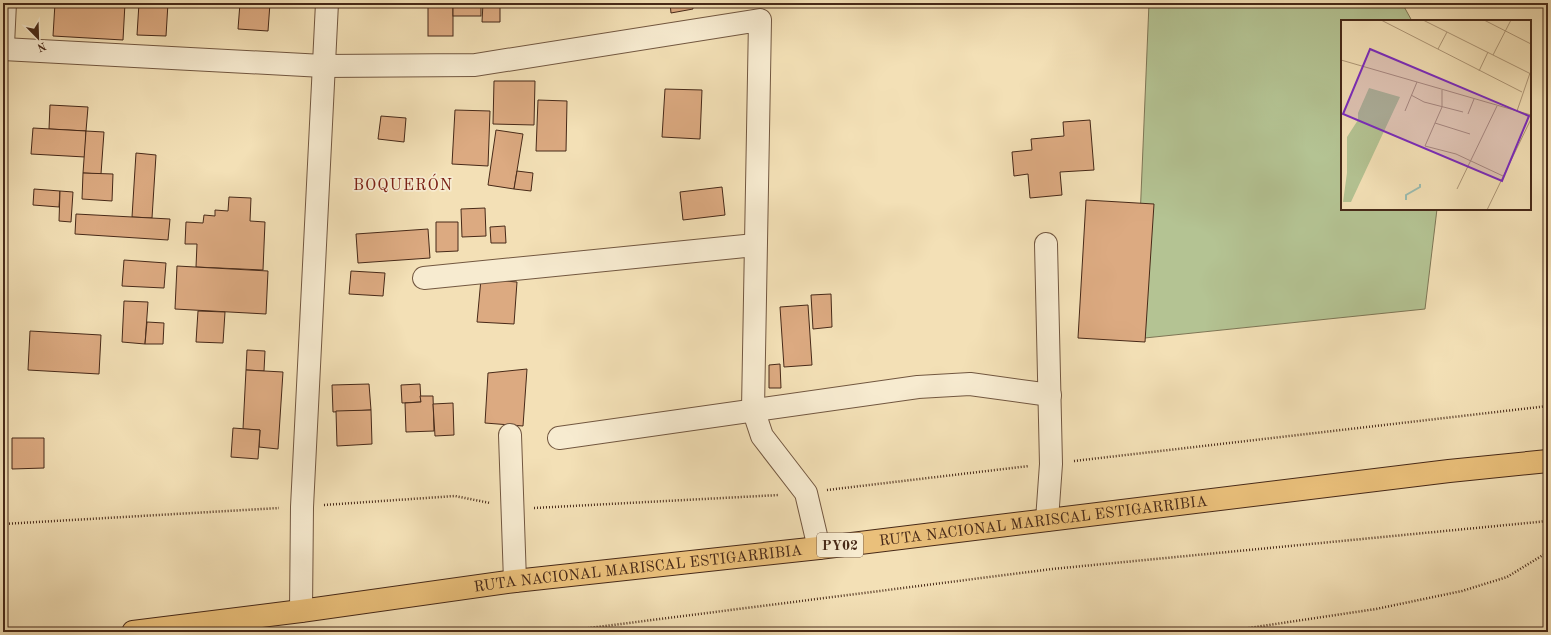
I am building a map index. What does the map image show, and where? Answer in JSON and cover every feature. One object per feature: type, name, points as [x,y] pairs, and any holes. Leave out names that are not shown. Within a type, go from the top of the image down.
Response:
[{"type":"main road","name":"RUTA NACIONAL MARISCAL ESTIGARRIBIA","points":[[133,632],[300,611],[515,581],[819,548],[1441,472],[1548,461]]},
{"type":"street","points":[[3,45],[5,3]]},
{"type":"street","points":[[300,611],[302,506],[327,3]]},
{"type":"street","points":[[3,49],[323,66],[476,65],[760,20],[753,409],[762,436],[806,493],[819,548]]},
{"type":"street","points":[[1046,244],[1051,464],[1047,520]]},
{"type":"street","points":[[424,278],[755,245]]},
{"type":"street","points":[[559,438],[709,417],[753,409],[918,387],[970,384],[1050,395]]},
{"type":"street","points":[[510,435],[515,581]]},
{"type":"path","points":[[558,632],[1052,569],[1548,521]]},
{"type":"path","points":[[1222,632],[1376,609],[1462,592],[1507,576],[1548,552]]},
{"type":"green space","points":[[1149,3],[1402,3],[1411,20],[1341,20],[1341,210],[1437,210],[1425,309],[1135,339]]},
{"type":"building","points":[[55,3],[125,3],[123,40],[53,36]]},
{"type":"building","points":[[139,3],[168,3],[166,36],[137,35]]},
{"type":"building","points":[[240,3],[270,3],[268,31],[238,29]]},
{"type":"building","points":[[428,3],[453,3],[453,36],[428,36]]},
{"type":"building","points":[[453,3],[481,3],[481,16],[453,16]]},
{"type":"building","points":[[483,3],[500,3],[500,22],[482,22]]},
{"type":"building","points":[[670,3],[692,3],[693,9],[671,13]]},
{"type":"building","points":[[494,81],[535,81],[534,125],[493,124]]},
{"type":"building","points":[[665,89],[702,90],[700,139],[662,137]]},
{"type":"building","points":[[538,100],[567,101],[566,151],[536,151]]},
{"type":"building","points":[[50,105],[88,107],[86,131],[49,129]]},
{"type":"building","points":[[455,110],[490,111],[488,166],[452,164]]},
{"type":"building","points":[[381,116],[406,118],[404,142],[378,139]]},
{"type":"building","points":[[1090,120],[1094,170],[1060,172],[1062,195],[1030,198],[1028,174],[1014,176],[1012,152],[1032,150],[1031,139],[1064,136],[1063,122]]},
{"type":"building","points":[[33,128],[86,131],[85,157],[31,154]]},
{"type":"building","points":[[496,130],[523,134],[514,189],[488,185]]},
{"type":"building","points":[[86,131],[104,132],[101,174],[83,173]]},
{"type":"building","points":[[136,153],[156,155],[152,218],[132,217]]},
{"type":"building","points":[[517,171],[533,173],[531,191],[514,189]]},
{"type":"building","points":[[83,173],[113,174],[112,201],[82,199]]},
{"type":"building","points":[[722,187],[725,215],[683,220],[680,192]]},
{"type":"building","points":[[34,189],[60,191],[59,207],[33,205]]},
{"type":"building","points":[[60,191],[73,192],[71,222],[59,221]]},
{"type":"building","points":[[229,197],[251,198],[250,221],[265,222],[263,270],[196,267],[197,244],[185,244],[186,222],[203,223],[204,215],[215,216],[215,210],[228,211]]},
{"type":"building","points":[[1086,200],[1154,204],[1145,342],[1078,338]]},
{"type":"building","points":[[485,208],[486,236],[462,237],[461,209]]},
{"type":"building","points":[[76,214],[170,219],[168,240],[75,234]]},
{"type":"building","points":[[436,222],[458,222],[458,251],[436,252]]},
{"type":"building","points":[[505,226],[506,243],[491,243],[490,227]]},
{"type":"building","points":[[428,229],[430,258],[358,263],[356,234]]},
{"type":"building","points":[[124,260],[166,263],[164,288],[122,286]]},
{"type":"building","points":[[177,266],[268,271],[266,314],[175,309]]},
{"type":"building","points":[[351,271],[385,273],[383,296],[349,294]]},
{"type":"building","points":[[481,279],[517,282],[514,324],[477,322]]},
{"type":"building","points":[[831,294],[832,327],[813,329],[811,295]]},
{"type":"building","points":[[124,301],[148,302],[145,344],[122,342]]},
{"type":"building","points":[[808,305],[812,365],[784,367],[780,307]]},
{"type":"building","points":[[198,311],[225,312],[223,343],[196,342]]},
{"type":"building","points":[[147,322],[164,323],[163,344],[145,344]]},
{"type":"building","points":[[30,331],[101,335],[99,374],[28,370]]},
{"type":"building","points":[[247,350],[265,351],[264,371],[246,370]]},
{"type":"building","points":[[780,364],[781,388],[769,388],[769,365]]},
{"type":"building","points":[[527,369],[523,426],[485,423],[488,373]]},
{"type":"building","points":[[246,370],[283,372],[278,449],[259,447],[260,430],[243,429]]},
{"type":"building","points":[[369,384],[371,410],[333,412],[332,385]]},
{"type":"building","points":[[420,384],[421,402],[402,403],[401,385]]},
{"type":"building","points":[[420,396],[433,396],[434,431],[406,432],[405,403],[421,402]]},
{"type":"building","points":[[453,403],[454,435],[435,436],[433,404]]},
{"type":"building","points":[[371,410],[372,444],[337,446],[336,411]]},
{"type":"building","points":[[233,428],[260,430],[258,459],[231,457]]},
{"type":"building","points":[[12,438],[44,438],[44,468],[12,469]]},
{"type":"district","name":"BOQUERÓN","points":[[403,184]]}]
